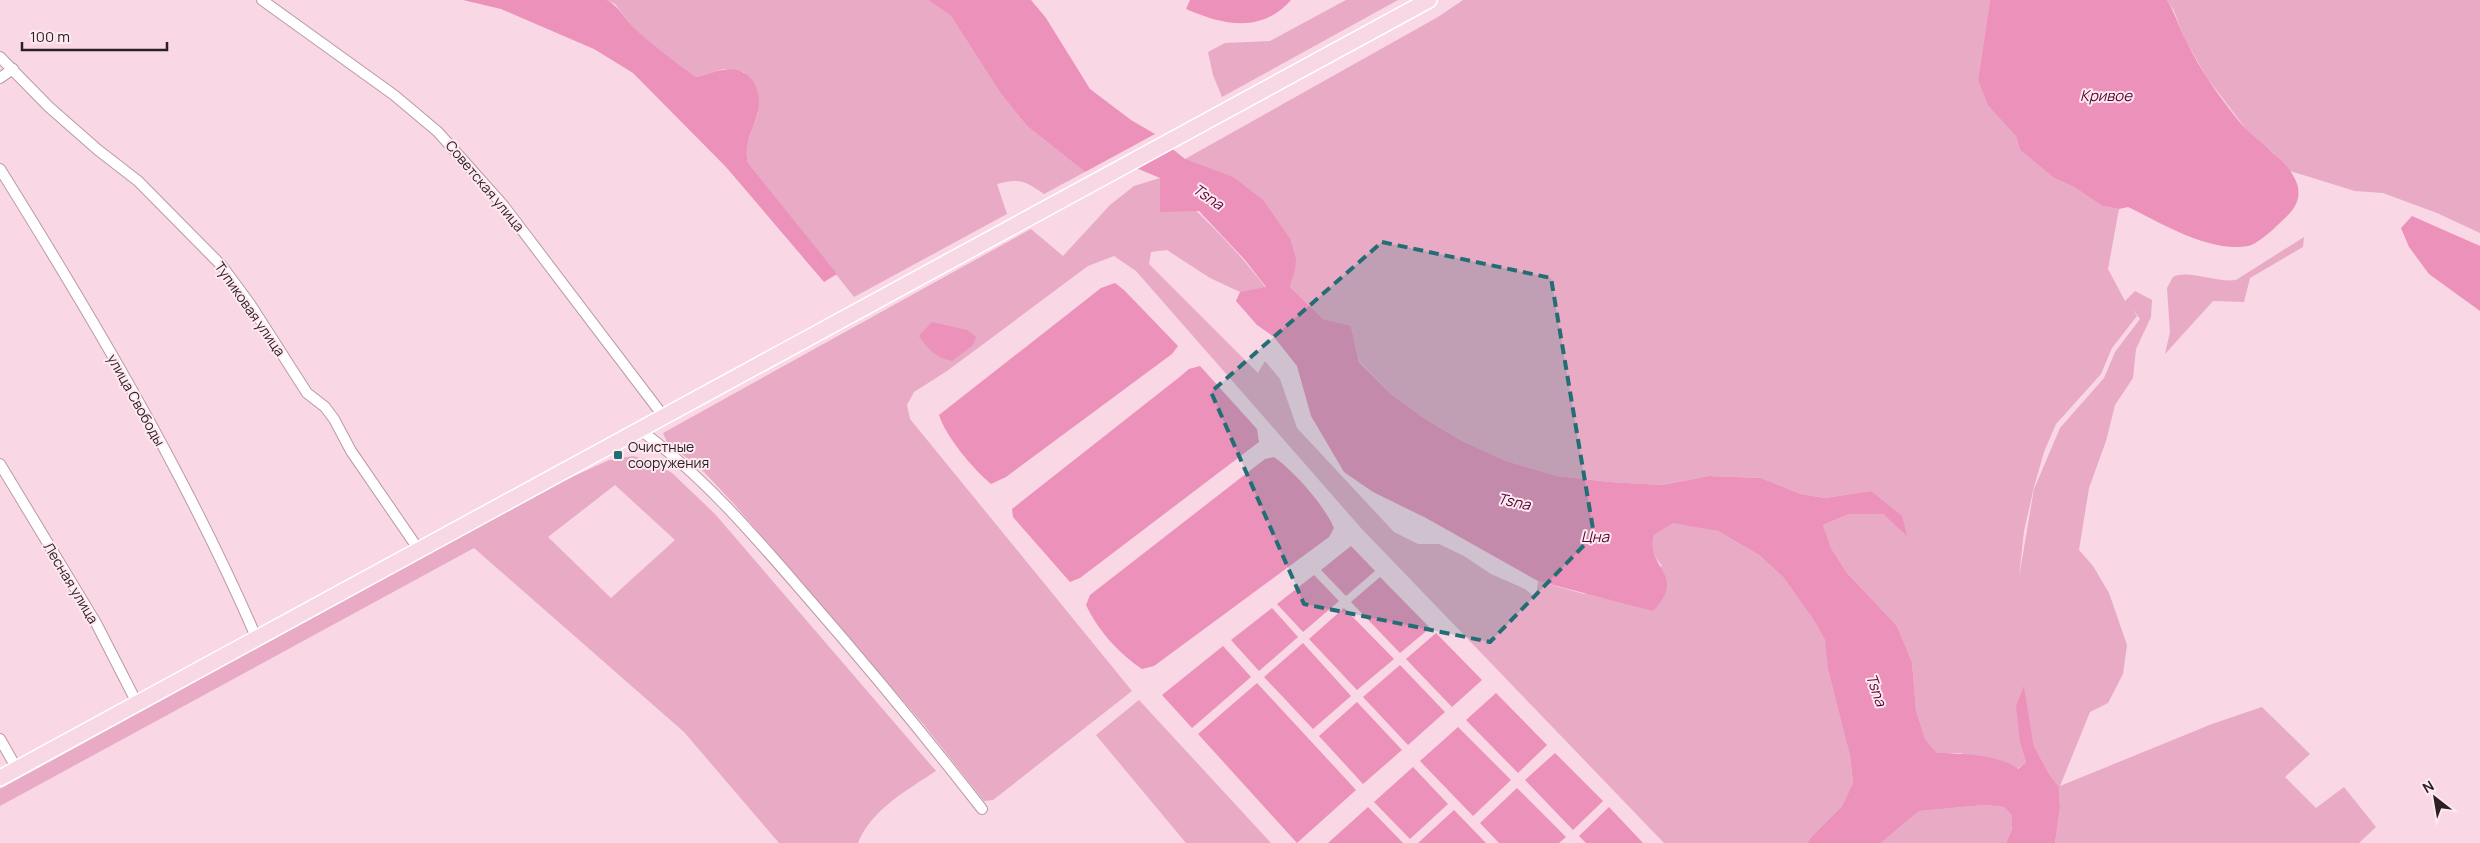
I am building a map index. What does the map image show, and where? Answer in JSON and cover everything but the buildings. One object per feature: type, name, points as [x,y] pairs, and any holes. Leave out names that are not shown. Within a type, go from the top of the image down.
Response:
[{"type":"main road","points":[[0,778],[1429,0]]},
{"type":"street","name":"Советская улица","points":[[262,0],[394,95],[438,132],[503,205],[664,417]]},
{"type":"street","name":"Тупиковая улица","points":[[0,57],[49,107],[98,150],[138,181],[222,266],[250,304],[307,393],[325,407],[334,419],[351,450],[419,550]]},
{"type":"street","points":[[0,78],[13,70]]},
{"type":"street","name":"улица Свободы","points":[[0,169],[51,252],[160,443],[227,570],[257,638]]},
{"type":"street","points":[[640,430],[690,470],[754,535],[901,706],[982,809]]},
{"type":"street","name":"Лесная улица","points":[[0,464],[96,623],[137,703]]},
{"type":"street","points":[[0,739],[17,769]]},
{"type":"highlighted area","points":[[1382,242],[1551,278],[1594,535],[1490,642],[1304,604],[1211,392]]},
{"type":"shaded area","points":[[607,0],[928,0],[951,16],[1001,94],[1027,126],[1085,172],[1044,194],[1022,182],[1011,181],[997,184],[1007,214],[854,297],[748,163],[747,149],[749,137],[758,110],[744,72],[724,69],[696,77],[676,64],[635,30],[615,4]]},
{"type":"shaded area","points":[[1346,0],[1398,0],[1222,97],[1213,75],[1208,52],[1225,43],[1270,41]]},
{"type":"shaded area","points":[[1463,0],[1990,0],[1978,80],[2016,136],[2020,150],[2054,178],[2074,187],[2102,206],[2119,209],[2108,269],[2125,301],[2135,291],[2152,300],[2151,317],[2136,349],[2133,378],[2115,405],[2106,441],[2089,488],[2079,550],[2093,566],[2109,593],[2127,645],[2123,674],[2108,703],[2090,712],[2060,786],[2212,724],[2262,707],[2310,754],[2285,777],[2316,808],[2344,787],[2376,827],[2359,843],[2055,843],[2060,808],[2059,787],[2049,774],[2034,746],[2024,687],[2020,743],[2026,762],[2017,769],[1960,753],[1937,753],[1925,739],[1916,710],[1912,662],[1897,626],[1847,573],[1831,548],[1823,525],[1849,514],[1883,514],[1907,535],[1871,491],[1825,498],[1801,494],[1761,478],[1709,476],[1662,485],[1557,476],[1506,461],[1462,441],[1425,419],[1392,395],[1359,361],[1351,326],[1323,319],[1290,287],[1295,264],[1291,240],[1185,159],[1438,17]],"holes":[[[2133,309],[2140,319],[2115,352],[2104,378],[2060,428],[2034,489],[2019,577],[2024,531],[2034,487],[2044,452],[2056,424],[2101,374],[2112,348],[2137,316]]]},
{"type":"shaded area","points":[[2167,0],[2480,0],[2480,233],[2437,213],[2383,193],[2355,191],[2290,171],[2273,152],[2252,137],[2208,79],[2185,40],[2174,11]]},
{"type":"shaded area","points":[[1160,178],[1216,230],[1266,288],[1240,292],[1210,278],[1167,250],[1151,252],[1149,264],[1258,373],[1265,361],[1280,379],[1297,428],[1394,532],[1418,544],[1439,544],[1464,556],[1491,574],[1525,589],[1536,598],[1538,581],[1584,594],[1662,566],[1654,552],[1654,535],[1673,522],[1718,531],[1759,555],[1783,577],[1813,619],[1825,640],[1850,755],[1853,783],[1842,806],[1807,843],[1664,843],[1361,528],[1136,271],[1114,256],[1088,266],[947,371],[914,392],[907,405],[910,419],[1132,691],[993,800],[984,801],[924,725],[734,504],[704,472],[667,442],[663,433],[1031,229],[1063,256],[1110,205],[1134,186]]},
{"type":"shaded area","points":[[2304,237],[2303,247],[2250,278],[2244,302],[2213,301],[2165,354],[2170,332],[2167,288],[2173,277],[2195,275],[2220,280],[2236,280]]},
{"type":"shaded area","points":[[633,456],[649,460],[672,473],[715,514],[936,771],[902,793],[881,811],[864,831],[858,843],[779,843],[684,732],[474,548],[0,806],[0,789],[557,484],[609,460]],"holes":[[[615,485],[675,540],[611,598],[548,537]]]},
{"type":"shaded area","points":[[1139,700],[1271,843],[1186,843],[1096,735]]},
{"type":"shaded area","points":[[1985,805],[2004,807],[2013,815],[2012,827],[2006,843],[1881,843],[1919,811]]},
{"type":"water","points":[[463,0],[607,0],[616,6],[637,31],[673,61],[696,77],[732,69],[746,74],[756,86],[759,102],[748,142],[748,163],[837,274],[824,282],[726,167],[633,73],[594,49],[501,9]]},
{"type":"water","points":[[928,0],[1031,0],[1046,18],[1090,89],[1131,120],[1155,134],[1085,172],[1027,126],[1001,94],[951,16]]},
{"type":"water","points":[[1190,0],[1291,0],[1279,11],[1267,18],[1241,23],[1214,19],[1186,9]]},
{"type":"water","name":"Кривое","points":[[1990,0],[2167,0],[2191,51],[2216,91],[2245,128],[2284,163],[2295,179],[2298,199],[2294,208],[2263,238],[2248,246],[2233,247],[2202,241],[2186,235],[2128,207],[2119,209],[2102,206],[2074,187],[2054,178],[2020,150],[2016,136],[1988,105],[1978,80]]},
{"type":"water","name":"Цна","points":[[1160,139],[1185,159],[1233,177],[1263,200],[1291,240],[1296,259],[1290,287],[1323,319],[1351,326],[1359,362],[1392,395],[1425,419],[1462,441],[1506,461],[1557,476],[1662,485],[1709,476],[1761,478],[1801,494],[1825,498],[1871,491],[1902,516],[1907,536],[1883,514],[1849,514],[1823,525],[1831,548],[1847,573],[1897,626],[1912,662],[1916,710],[1925,739],[1937,753],[1968,754],[1991,758],[2011,764],[2018,769],[2026,762],[2020,743],[2016,706],[2024,686],[2034,746],[2049,774],[2059,787],[2060,808],[2055,843],[2006,843],[2012,828],[2012,815],[2004,807],[1985,805],[1919,811],[1881,843],[1807,843],[1842,806],[1853,783],[1850,755],[1828,668],[1825,640],[1813,619],[1783,577],[1759,555],[1718,531],[1673,523],[1654,535],[1653,547],[1655,556],[1666,580],[1667,588],[1663,599],[1653,611],[1538,581],[1426,518],[1373,492],[1344,472],[1311,416],[1297,366],[1274,337],[1257,325],[1236,301],[1240,292],[1266,287],[1245,260],[1199,211],[1160,212],[1160,178],[1117,160]]},
{"type":"water","points":[[2412,216],[2480,246],[2480,311],[2429,274],[2409,247],[2401,228]]},
{"type":"water","points":[[1115,283],[1178,346],[1172,354],[1006,477],[991,484],[961,452],[939,415],[1101,288]]},
{"type":"water","points":[[932,322],[967,330],[976,337],[973,345],[952,361],[937,355],[929,349],[919,336]]},
{"type":"water","points":[[1200,366],[1257,429],[1259,442],[1080,578],[1070,582],[1013,517],[1012,509],[1189,369]]},
{"type":"water","points":[[1274,457],[1299,480],[1323,509],[1334,528],[1329,537],[1154,666],[1142,669],[1133,663],[1102,632],[1086,605],[1090,595],[1265,459]]},
{"type":"water","points":[[1351,546],[1375,571],[1346,596],[1321,570]]},
{"type":"water","points":[[1314,575],[1339,601],[1303,632],[1277,604]]},
{"type":"water","points":[[1380,577],[1430,628],[1400,653],[1351,602]]},
{"type":"water","points":[[1272,608],[1298,637],[1259,671],[1231,640]]},
{"type":"water","points":[[1344,608],[1394,659],[1357,690],[1309,639]]},
{"type":"water","points":[[1436,633],[1482,680],[1452,707],[1406,659]]},
{"type":"water","points":[[1303,643],[1351,696],[1313,729],[1264,677]]},
{"type":"water","points":[[1223,646],[1251,677],[1192,728],[1162,695]]},
{"type":"water","points":[[1400,665],[1445,712],[1408,745],[1363,697]]},
{"type":"water","points":[[1257,683],[1356,790],[1297,843],[1198,734]]},
{"type":"water","points":[[1496,693],[1547,745],[1518,773],[1466,720]]},
{"type":"water","points":[[1357,702],[1402,750],[1363,784],[1319,736]]},
{"type":"water","points":[[1458,727],[1511,780],[1473,816],[1420,761]]},
{"type":"water","points":[[1555,753],[1603,801],[1573,830],[1525,780]]},
{"type":"water","points":[[1413,767],[1448,804],[1410,839],[1374,802]]},
{"type":"water","points":[[1517,788],[1566,837],[1559,843],[1499,843],[1480,823]]},
{"type":"water","points":[[1368,807],[1403,843],[1328,843]]},
{"type":"water","points":[[1609,807],[1643,843],[1586,843],[1579,836]]},
{"type":"water","points":[[1454,810],[1486,843],[1418,843]]},
{"type":"place","name":"Очистные сооружения","points":[[618,455]]},
{"type":"water label","name":"Tsna","points":[[1208,197]]},
{"type":"water label","name":"Tsna","points":[[1514,502]]},
{"type":"water label","name":"Tsna","points":[[1876,690]]}]
